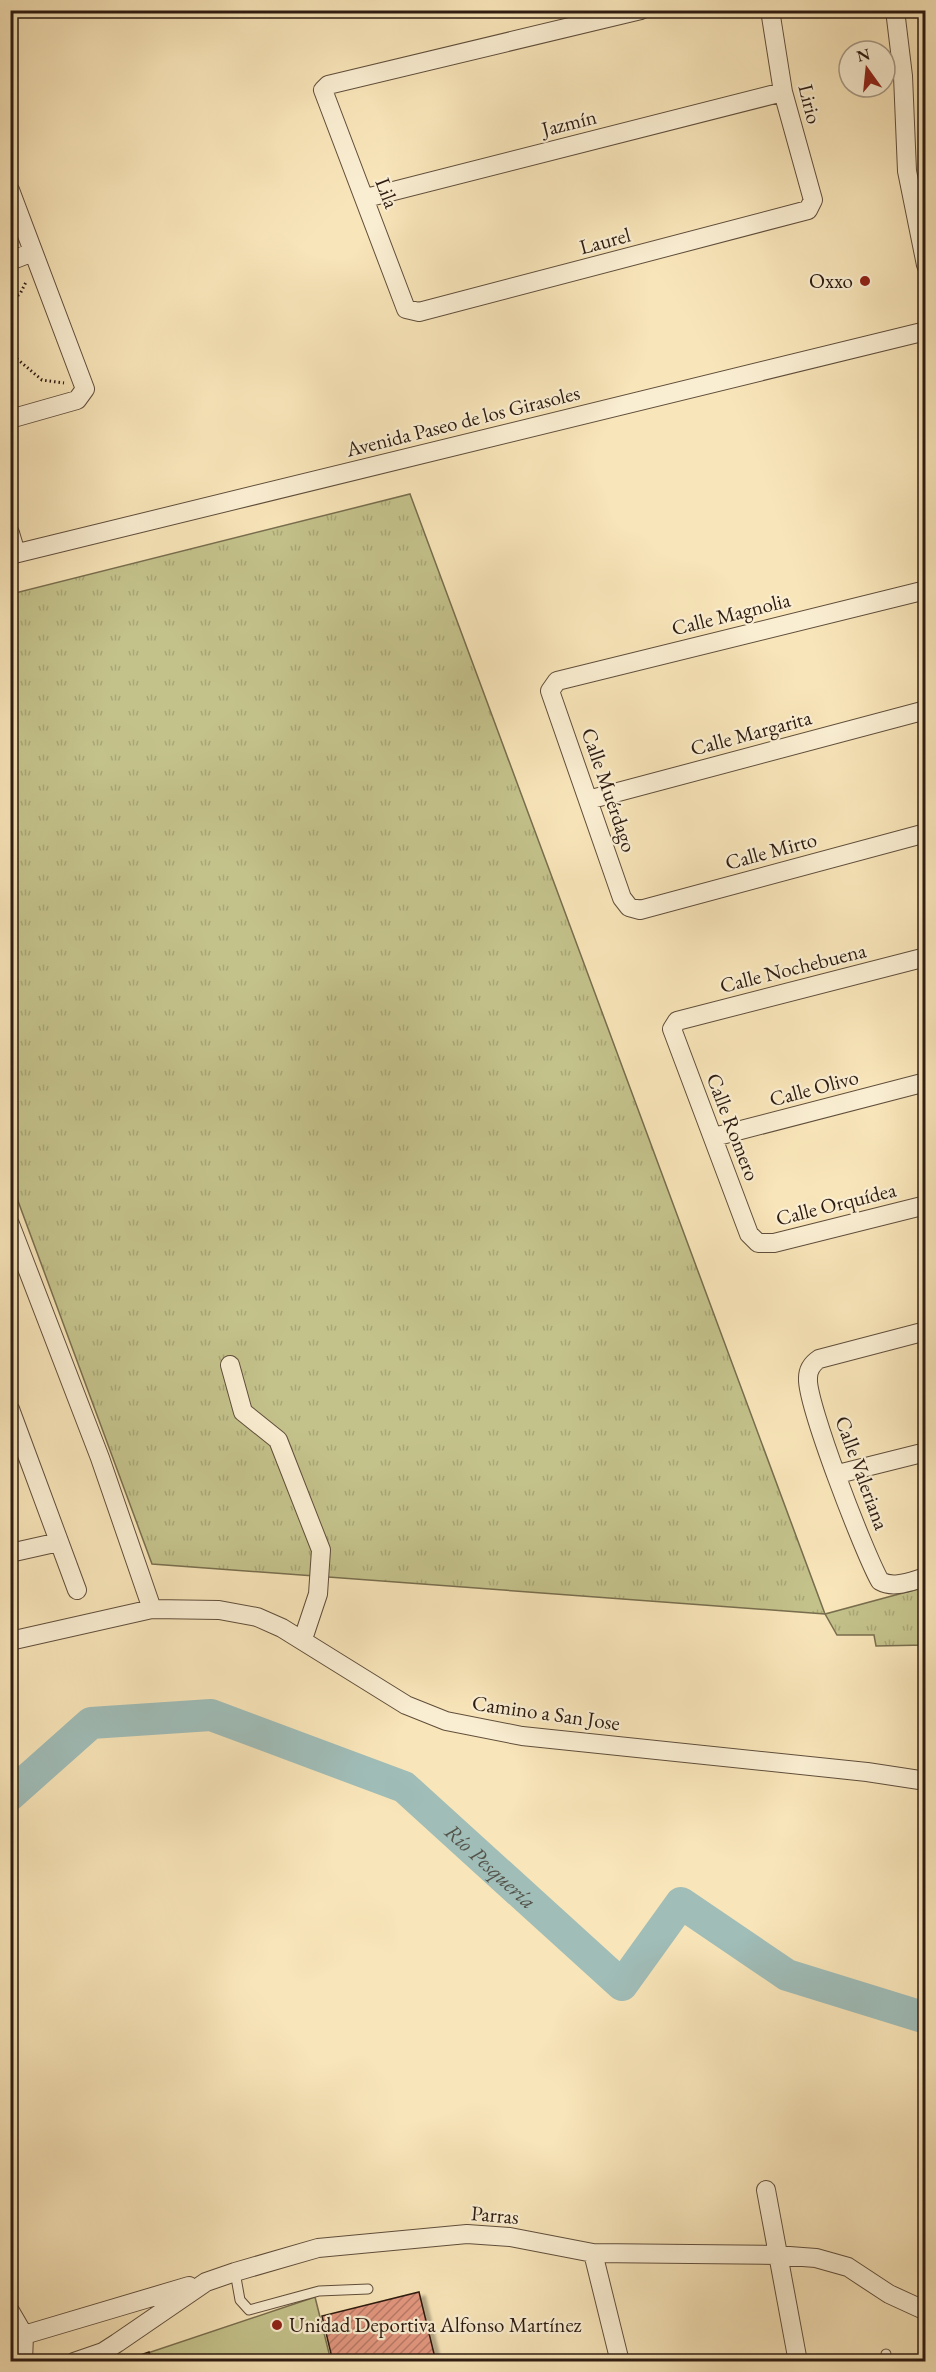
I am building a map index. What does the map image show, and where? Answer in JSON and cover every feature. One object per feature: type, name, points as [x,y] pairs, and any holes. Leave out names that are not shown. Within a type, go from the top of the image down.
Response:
[{"type":"street","name":"Lila","points":[[409,311],[404,305],[366,198],[323,90],[328,85],[641,10]]},
{"type":"street","name":"Lirio","points":[[770,10],[783,92],[813,200],[811,207]]},
{"type":"street","points":[[895,10],[903,76],[907,171],[926,265]]},
{"type":"street","name":"Jazmín","points":[[366,198],[783,92]]},
{"type":"street","points":[[10,190],[85,389],[77,400],[10,419]]},
{"type":"street","name":"Laurel","points":[[409,311],[430,310],[803,213],[811,207]]},
{"type":"street","points":[[10,261],[33,252]]},
{"type":"street","name":"Avenida Paseo de los Girasoles","points":[[13,554],[926,331]]},
{"type":"street","points":[[10,533],[13,554]]},
{"type":"street","name":"Calle Magnolia","points":[[550,687],[556,681],[926,590]]},
{"type":"street","name":"Calle Muérdago","points":[[550,687],[622,898],[629,907]]},
{"type":"street","name":"Calle Margarita","points":[[588,800],[926,710]]},
{"type":"street","name":"Calle Mirto","points":[[629,907],[640,910],[926,833]]},
{"type":"street","name":"Calle Nochebuena","points":[[673,1025],[683,1019],[926,957]]},
{"type":"street","name":"Calle Romero","points":[[673,1025],[673,1033],[749,1234],[758,1243]]},
{"type":"street","name":"Calle Olivo","points":[[714,1137],[926,1082]]},
{"type":"street","name":"Calle Orquídea","points":[[758,1243],[774,1243],[926,1204]]},
{"type":"street","points":[[10,1224],[100,1458],[152,1609]]},
{"type":"street","name":"Calle Valeriana","points":[[926,1331],[819,1359],[809,1372],[809,1389],[813,1404],[876,1574],[887,1585],[926,1577]]},
{"type":"street","points":[[230,1365],[243,1412],[278,1440],[321,1550],[318,1594],[303,1639]]},
{"type":"street","points":[[10,1409],[77,1590]]},
{"type":"street","points":[[838,1474],[926,1452]]},
{"type":"street","points":[[10,1553],[59,1542]]},
{"type":"street","name":"Camino a San Jose","points":[[10,1641],[152,1609],[219,1610],[257,1617],[303,1639],[406,1705],[446,1721],[522,1736],[867,1772],[926,1781]]},
{"type":"street","points":[[765,2190],[798,2361]]},
{"type":"street","name":"Parras","points":[[74,2361],[102,2352],[206,2282],[235,2272],[318,2248],[467,2234],[510,2237],[593,2253],[776,2255],[816,2258],[848,2267],[890,2294],[926,2311]]},
{"type":"street","points":[[593,2253],[620,2361]]},
{"type":"street","points":[[24,2335],[206,2282]]},
{"type":"street","points":[[10,2311],[24,2335],[23,2361]]},
{"type":"lane","points":[[235,2272],[240,2300],[249,2310],[319,2291],[368,2289]]},
{"type":"path","points":[[10,300],[20,294],[25,282],[40,272]]},
{"type":"path","points":[[10,353],[42,380],[69,383]]},
{"type":"green space","points":[[410,494],[825,1614],[152,1564],[11,1182],[11,594]]},
{"type":"green space","points":[[925,1587],[925,1645],[876,1646],[874,1635],[837,1635],[825,1614]]},
{"type":"green space","name":"Unidad Deportiva Alfonso Martínez","points":[[315,2297],[331,2361],[121,2362]]},
{"type":"building","points":[[419,2292],[436,2362],[333,2362],[322,2316]]},
{"type":"building","points":[[149,2352],[152,2362],[121,2362]]},
{"type":"waterway","name":"Río Pesquería","points":[[10,1795],[91,1723],[211,1715],[404,1787],[622,1985],[681,1903],[787,1975],[926,2018]]},
{"type":"place","name":"Oxxo","points":[[865,281]]},
{"type":"place","name":"Unidad Deportiva Alfonso Martínez","points":[[277,2325]]}]
